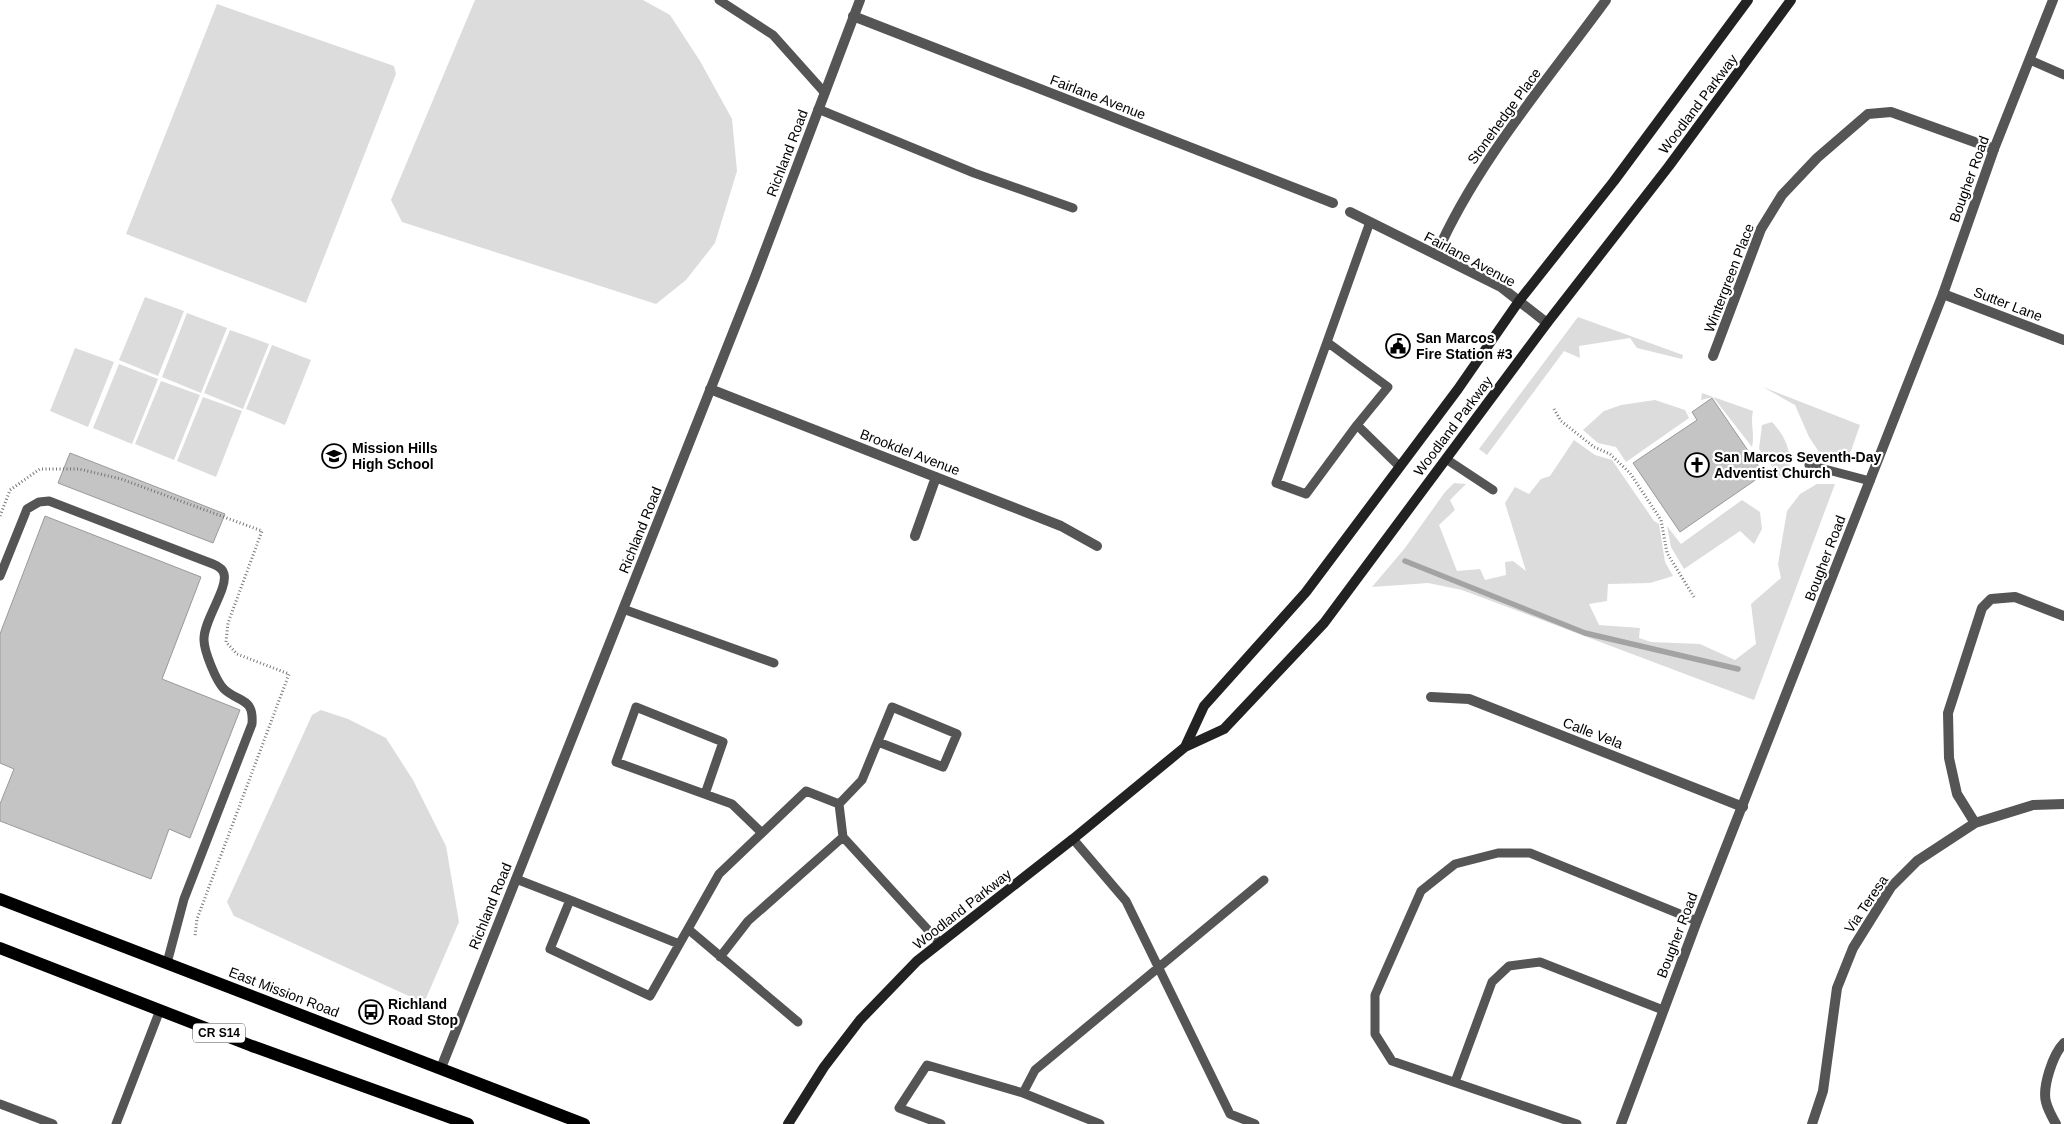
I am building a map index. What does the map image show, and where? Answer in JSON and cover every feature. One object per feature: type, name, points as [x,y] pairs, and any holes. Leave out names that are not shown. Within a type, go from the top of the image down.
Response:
[{"type":"main road","name":"Woodland Parkway","points":[[1185,747],[1204,706],[1306,592],[1458,388],[1519,301],[1614,180],[1748,0]]},
{"type":"main road","name":"Woodland Parkway","points":[[788,1124],[824,1067],[860,1020],[917,961],[1073,839],[1185,747],[1224,729],[1324,624],[1547,323],[1675,158],[1791,0]]},
{"type":"main road","name":"East Mission Road","points":[[0,899],[584,1124]]},
{"type":"main road","name":"CR S14","points":[[0,948],[252,1046],[468,1124]]},
{"type":"street","name":"Richland Road","points":[[441,1068],[755,277],[860,0]]},
{"type":"street","name":"Stonehedge Place","points":[[1436,255],[1446,232],[1483,167],[1606,0]]},
{"type":"street","name":"Bougher Road","points":[[1621,1124],[1697,920],[1943,294],[1994,149],[2052,0]]},
{"type":"street","name":"Fairlane Avenue","points":[[853,16],[1333,203]]},
{"type":"street","name":"Wintergreen Place","points":[[1713,356],[1761,230],[1782,196],[1817,158],[1868,114],[1891,112],[1994,149]]},
{"type":"street","name":"Fairlane Avenue","points":[[1350,212],[1501,287],[1547,323]]},
{"type":"street","name":"Sutter Lane","points":[[1943,294],[2064,340]]},
{"type":"street","name":"Brookdel Avenue","points":[[710,388],[1061,526],[1097,546]]},
{"type":"street","points":[[915,536],[936,477]]},
{"type":"street","points":[[1975,823],[1957,794],[1949,758],[1948,713],[1982,608],[1991,599],[2016,597],[2064,616]]},
{"type":"street","name":"Calle Vela","points":[[1431,697],[1469,699],[1743,807]]},
{"type":"street","name":"Via Teresa","points":[[1812,1124],[1823,1091],[1838,988],[1853,948],[1891,886],[1917,860],[1975,823],[2033,805],[2064,804]]},
{"type":"street","points":[[2056,1124],[2045,1101],[2047,1080],[2057,1050],[2064,1043]]},
{"type":"lane","points":[[719,0],[772,35],[824,92]]},
{"type":"lane","points":[[2030,60],[2064,75]]},
{"type":"lane","points":[[818,109],[974,173],[1073,208]]},
{"type":"lane","points":[[1327,342],[1388,387],[1306,494],[1276,483],[1370,222]]},
{"type":"lane","points":[[1357,425],[1399,466]]},
{"type":"lane","points":[[1446,459],[1493,490]]},
{"type":"lane","points":[[1809,464],[1870,480]]},
{"type":"lane","points":[[0,576],[27,509],[39,502],[49,501],[221,568],[224,582],[206,626],[204,640],[215,676],[224,689],[250,706],[253,713],[252,724],[184,900],[167,963]]},
{"type":"lane","points":[[623,609],[774,663]]},
{"type":"lane","points":[[705,794],[723,742],[636,707],[616,762],[732,804],[762,833]]},
{"type":"lane","points":[[839,804],[862,780],[892,708],[957,734],[943,766],[878,742]]},
{"type":"lane","points":[[570,900],[550,949],[650,996],[719,874],[806,792],[839,804]]},
{"type":"lane","points":[[839,804],[843,838],[940,943]]},
{"type":"lane","points":[[720,957],[748,920],[843,838]]},
{"type":"lane","points":[[1073,839],[1126,901],[1230,1114],[1255,1124]]},
{"type":"lane","points":[[1577,1124],[1392,1061],[1375,1034],[1375,995],[1421,891],[1455,864],[1498,853],[1530,853],[1697,920]]},
{"type":"lane","points":[[516,879],[679,944]]},
{"type":"lane","points":[[1023,1093],[1035,1070],[1264,880]]},
{"type":"lane","points":[[688,929],[798,1022]]},
{"type":"lane","points":[[1455,1082],[1492,982],[1509,966],[1540,962],[1663,1010]]},
{"type":"lane","points":[[116,1124],[160,1010]]},
{"type":"lane","points":[[941,1124],[899,1108],[927,1064],[1023,1093],[1100,1124]]},
{"type":"lane","points":[[0,1104],[53,1124]]},
{"type":"path","points":[[1554,409],[1561,421],[1594,447],[1610,454],[1630,473],[1661,520],[1667,553],[1694,597]]},
{"type":"shaded area","points":[[475,0],[643,0],[670,15],[700,61],[732,119],[737,171],[715,243],[686,280],[656,304],[402,222],[391,200]]},
{"type":"shaded area","points":[[217,4],[394,66],[396,74],[306,303],[126,234]]},
{"type":"shaded area","points":[[145,297],[184,311],[158,376],[119,360]]},
{"type":"shaded area","points":[[187,313],[227,328],[201,393],[162,377]]},
{"type":"shaded area","points":[[1578,317],[1683,355],[1682,359],[1637,348],[1630,338],[1579,346],[1580,358],[1564,351],[1487,455],[1479,449]]},
{"type":"shaded area","points":[[230,330],[269,344],[243,409],[204,393]]},
{"type":"shaded area","points":[[272,345],[311,360],[285,425],[246,409]]},
{"type":"shaded area","points":[[75,348],[114,362],[88,427],[50,411]]},
{"type":"shaded area","points":[[119,364],[158,379],[132,444],[93,428]]},
{"type":"shaded area","points":[[161,381],[200,395],[174,460],[135,444]]},
{"type":"shaded area","points":[[1763,387],[1860,425],[1851,451],[1843,460],[1821,455],[1809,437],[1795,405]]},
{"type":"shaded area","points":[[1702,393],[1753,411],[1752,447],[1713,397],[1701,400]]},
{"type":"shaded area","points":[[203,397],[242,411],[216,477],[177,461]]},
{"type":"shaded area","points":[[1655,400],[1685,410],[1689,418],[1626,462],[1616,447],[1598,443],[1583,430],[1604,411],[1621,405]]},
{"type":"shaded area","points":[[1772,422],[1782,434],[1788,447],[1790,461],[1788,476],[1782,479],[1759,449],[1762,425]]},
{"type":"shaded area","points":[[1574,440],[1595,455],[1612,460],[1654,521],[1659,524],[1665,562],[1673,576],[1650,583],[1608,584],[1607,601],[1589,604],[1599,625],[1640,628],[1639,638],[1651,642],[1700,644],[1735,660],[1756,644],[1751,604],[1781,578],[1778,564],[1787,511],[1800,494],[1817,484],[1835,484],[1754,700],[1462,590],[1428,583],[1372,587],[1405,548],[1445,492],[1454,483],[1466,484],[1450,500],[1455,510],[1439,525],[1457,571],[1480,569],[1485,580],[1506,575],[1505,562],[1513,561],[1526,571],[1505,503],[1515,487],[1529,494],[1541,479],[1550,476]]},
{"type":"shaded area","points":[[1742,500],[1760,512],[1762,529],[1754,544],[1740,531],[1684,569],[1671,547],[1667,526],[1681,544]]},
{"type":"shaded area","points":[[321,710],[348,719],[386,738],[413,780],[446,846],[459,922],[424,1003],[234,916],[227,902],[312,715]]},
{"type":"building","name":"San Marcos Seventh-Day Adventist Church","points":[[1712,398],[1764,474],[1680,532],[1633,463],[1697,420],[1692,412]]},
{"type":"building","points":[[70,453],[225,514],[213,543],[58,483]]},
{"type":"building","points":[[45,516],[201,577],[162,679],[240,710],[190,838],[169,829],[151,879],[0,821],[0,804],[14,769],[0,763],[0,634]]},
{"type":"waterway","points":[[1405,561],[1585,633],[1738,669]]},
{"type":"place","name":"San Marcos Fire Station #3","points":[[1398,346]]},
{"type":"place","name":"Mission Hills High School","points":[[334,456]]},
{"type":"place","name":"San Marcos Seventh-Day Adventist Church","points":[[1697,465]]},
{"type":"place","name":"Richland Road Stop","points":[[371,1012]]}]
